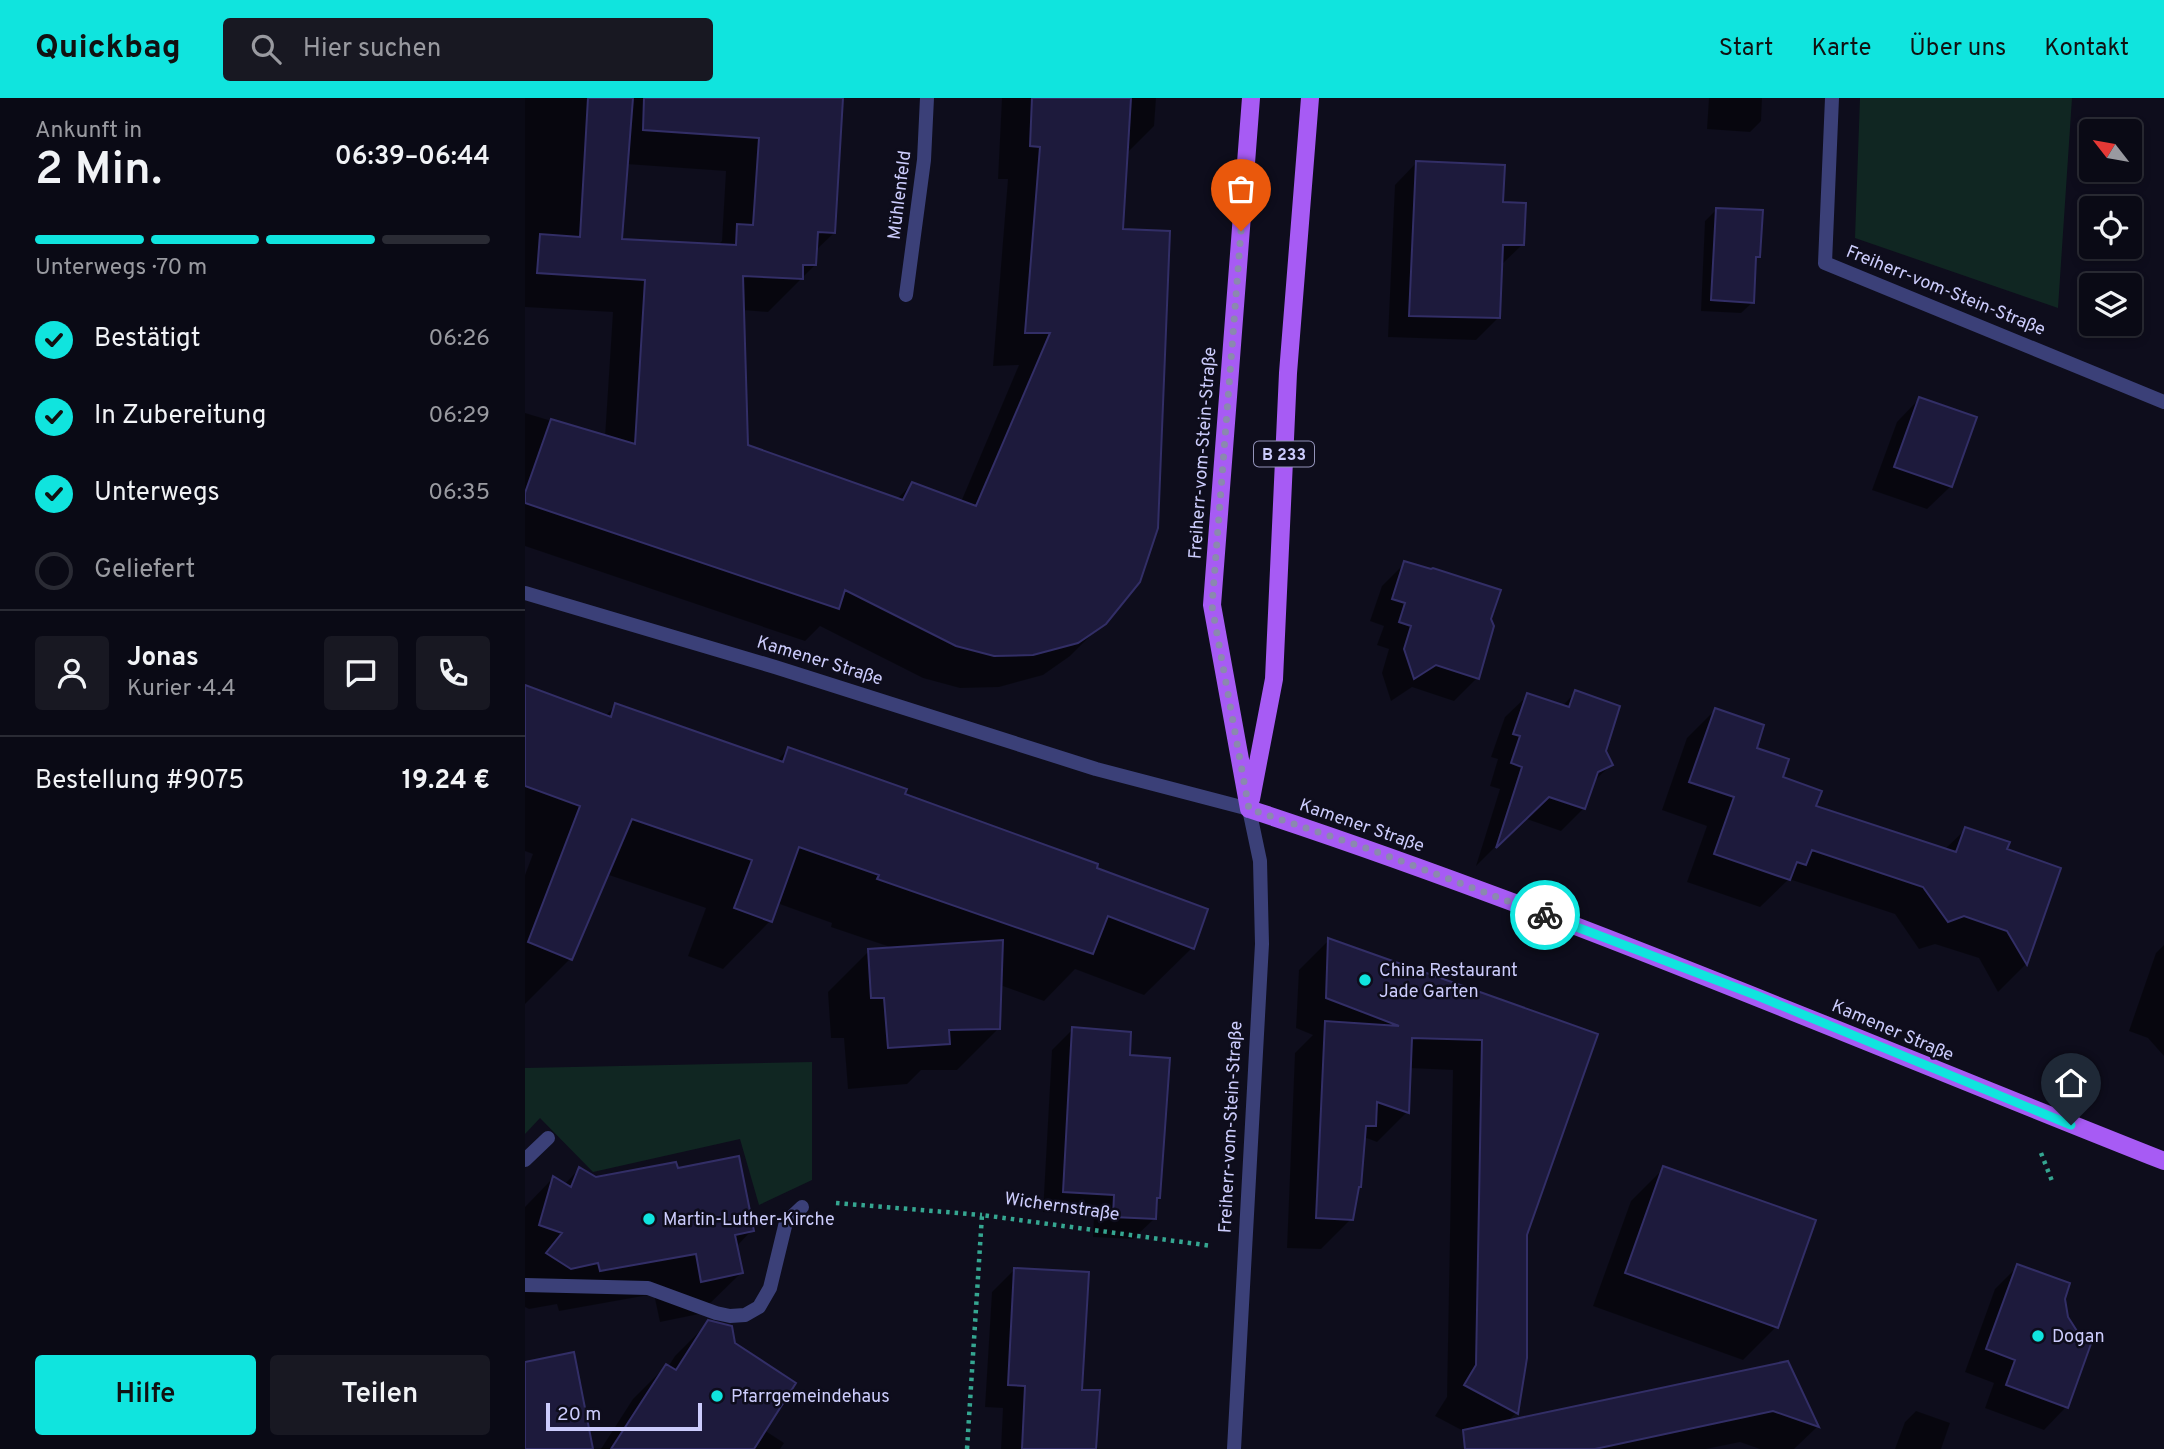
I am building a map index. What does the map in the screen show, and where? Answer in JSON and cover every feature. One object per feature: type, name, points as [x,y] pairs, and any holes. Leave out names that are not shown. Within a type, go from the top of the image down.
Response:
[{"type":"main road","name":"Freiherr-vom-Stein-Straße","points":[[1249,809],[1212,606],[1251,98]]},
{"type":"main road","name":"Freiherr-vom-Stein-Straße","points":[[1249,809],[1274,680],[1288,373],[1310,98]]},
{"type":"main road","name":"Kamener Straße","points":[[1249,809],[1369,849],[1745,991],[1927,1068],[2164,1161]]},
{"type":"street","name":"Mühlenfeld","points":[[906,295],[924,160],[927,98]]},
{"type":"street","name":"Freiherr-vom-Stein-Straße","points":[[1832,98],[1825,263],[2164,402]]},
{"type":"street","name":"Kamener Straße","points":[[525,593],[775,667],[1096,769],[1249,809]]},
{"type":"street","name":"Freiherr-vom-Stein-Straße","points":[[1234,1449],[1262,944],[1259,861],[1249,809]]},
{"type":"street","points":[[525,1160],[548,1138]]},
{"type":"street","points":[[525,1285],[648,1288],[716,1313],[745,1315],[759,1307],[770,1288],[786,1222],[801,1208]]},
{"type":"path","points":[[801,1208],[824,1202],[982,1215]]},
{"type":"path","name":"Wichernstraße","points":[[967,1449],[982,1215],[1244,1250]]},
{"type":"green space","points":[[1860,98],[2072,98],[2058,308],[1855,238]]},
{"type":"green space","points":[[812,1062],[812,1180],[759,1205],[740,1139],[593,1172],[540,1118],[525,1134],[525,1068]]},
{"type":"building","points":[[588,98],[633,98],[622,239],[736,245],[737,224],[753,225],[759,138],[643,130],[644,98],[843,98],[835,233],[818,232],[816,265],[803,265],[803,279],[743,276],[748,445],[903,500],[912,482],[976,506],[1050,333],[1025,333],[1040,147],[1030,146],[1032,98],[1131,98],[1123,229],[1170,231],[1158,528],[1140,582],[1106,624],[1078,643],[1033,655],[994,656],[956,646],[845,590],[839,609],[525,503],[525,493],[551,419],[635,444],[645,280],[537,273],[540,234],[580,237]]},
{"type":"building","points":[[1416,161],[1505,165],[1503,202],[1526,203],[1524,245],[1503,245],[1500,318],[1409,316]]},
{"type":"building","points":[[1716,208],[1763,210],[1760,257],[1756,257],[1754,303],[1711,300]]},
{"type":"building","points":[[1919,397],[1977,417],[1952,487],[1894,467]]},
{"type":"building","points":[[1404,561],[1501,590],[1491,619],[1494,626],[1479,679],[1436,665],[1414,679],[1404,649],[1411,626],[1399,622],[1405,603],[1392,599]]},
{"type":"building","points":[[525,685],[611,717],[615,703],[783,762],[788,747],[907,789],[905,794],[1098,864],[1097,868],[1208,909],[1194,949],[1108,916],[1093,954],[877,879],[879,875],[799,847],[772,922],[734,908],[752,860],[632,819],[572,960],[528,942],[580,806],[525,786]]},
{"type":"building","points":[[1575,690],[1620,706],[1606,751],[1613,765],[1598,772],[1585,809],[1549,797],[1496,848],[1522,767],[1511,763],[1520,736],[1513,734],[1527,693],[1569,707]]},
{"type":"building","points":[[1715,708],[1764,725],[1757,748],[1789,759],[1783,777],[1822,791],[1816,806],[1956,852],[1965,827],[2010,842],[2007,849],[2061,868],[2027,965],[2007,931],[1964,916],[1948,922],[1923,887],[1812,850],[1806,865],[1797,862],[1790,880],[1714,854],[1734,797],[1689,782]]},
{"type":"building","points":[[1328,938],[1598,1034],[1527,1235],[1527,1358],[1518,1414],[1464,1385],[1476,1365],[1482,1040],[1412,1038],[1409,1113],[1377,1102],[1376,1126],[1366,1126],[1361,1187],[1353,1220],[1316,1218],[1325,1021],[1399,1026],[1326,998]]},
{"type":"building","points":[[1003,940],[1000,1029],[949,1030],[950,1044],[888,1048],[884,998],[871,998],[868,949]]},
{"type":"building","points":[[1072,1027],[1131,1032],[1130,1055],[1170,1058],[1160,1198],[1157,1198],[1156,1219],[1113,1217],[1114,1195],[1063,1192]]},
{"type":"building","name":"Martin-Luther-Kirche","points":[[739,1156],[754,1231],[735,1235],[743,1273],[701,1282],[696,1254],[600,1271],[598,1263],[571,1269],[546,1253],[562,1233],[539,1225],[553,1176],[571,1187],[579,1167],[596,1177],[676,1162],[678,1168]]},
{"type":"building","points":[[1663,1166],[1816,1220],[1778,1328],[1625,1273]]},
{"type":"building","name":"Dogan","points":[[2017,1264],[2070,1283],[2065,1299],[2068,1317],[2077,1331],[2092,1341],[2068,1408],[2006,1385],[2015,1360],[1986,1349]]},
{"type":"building","points":[[1014,1268],[1089,1272],[1082,1390],[1100,1390],[1096,1449],[1022,1449],[1025,1386],[1008,1385]]},
{"type":"building","name":"Pfarrgemeindehaus","points":[[708,1320],[732,1326],[735,1343],[796,1383],[754,1449],[611,1449],[666,1364],[676,1370]]},
{"type":"building","points":[[574,1352],[593,1449],[525,1449],[525,1362]]},
{"type":"building","points":[[1788,1361],[1819,1427],[1773,1411],[1595,1449],[1465,1449],[1463,1430]]},
{"type":"way so far","points":[[1241,231],[1212,606],[1249,809],[1369,849],[1545,915]]},
{"type":"place","name":"China Restaurant Jade Garten","points":[[1365,980]]},
{"type":"place","name":"Martin-Luther-Kirche","points":[[649,1219]]},
{"type":"place","name":"Dogan","points":[[2038,1336]]},
{"type":"place","name":"Pfarrgemeindehaus","points":[[717,1396]]},
{"type":"route","points":[[1545,915],[1758,996],[1927,1068],[2071,1125]]}]
